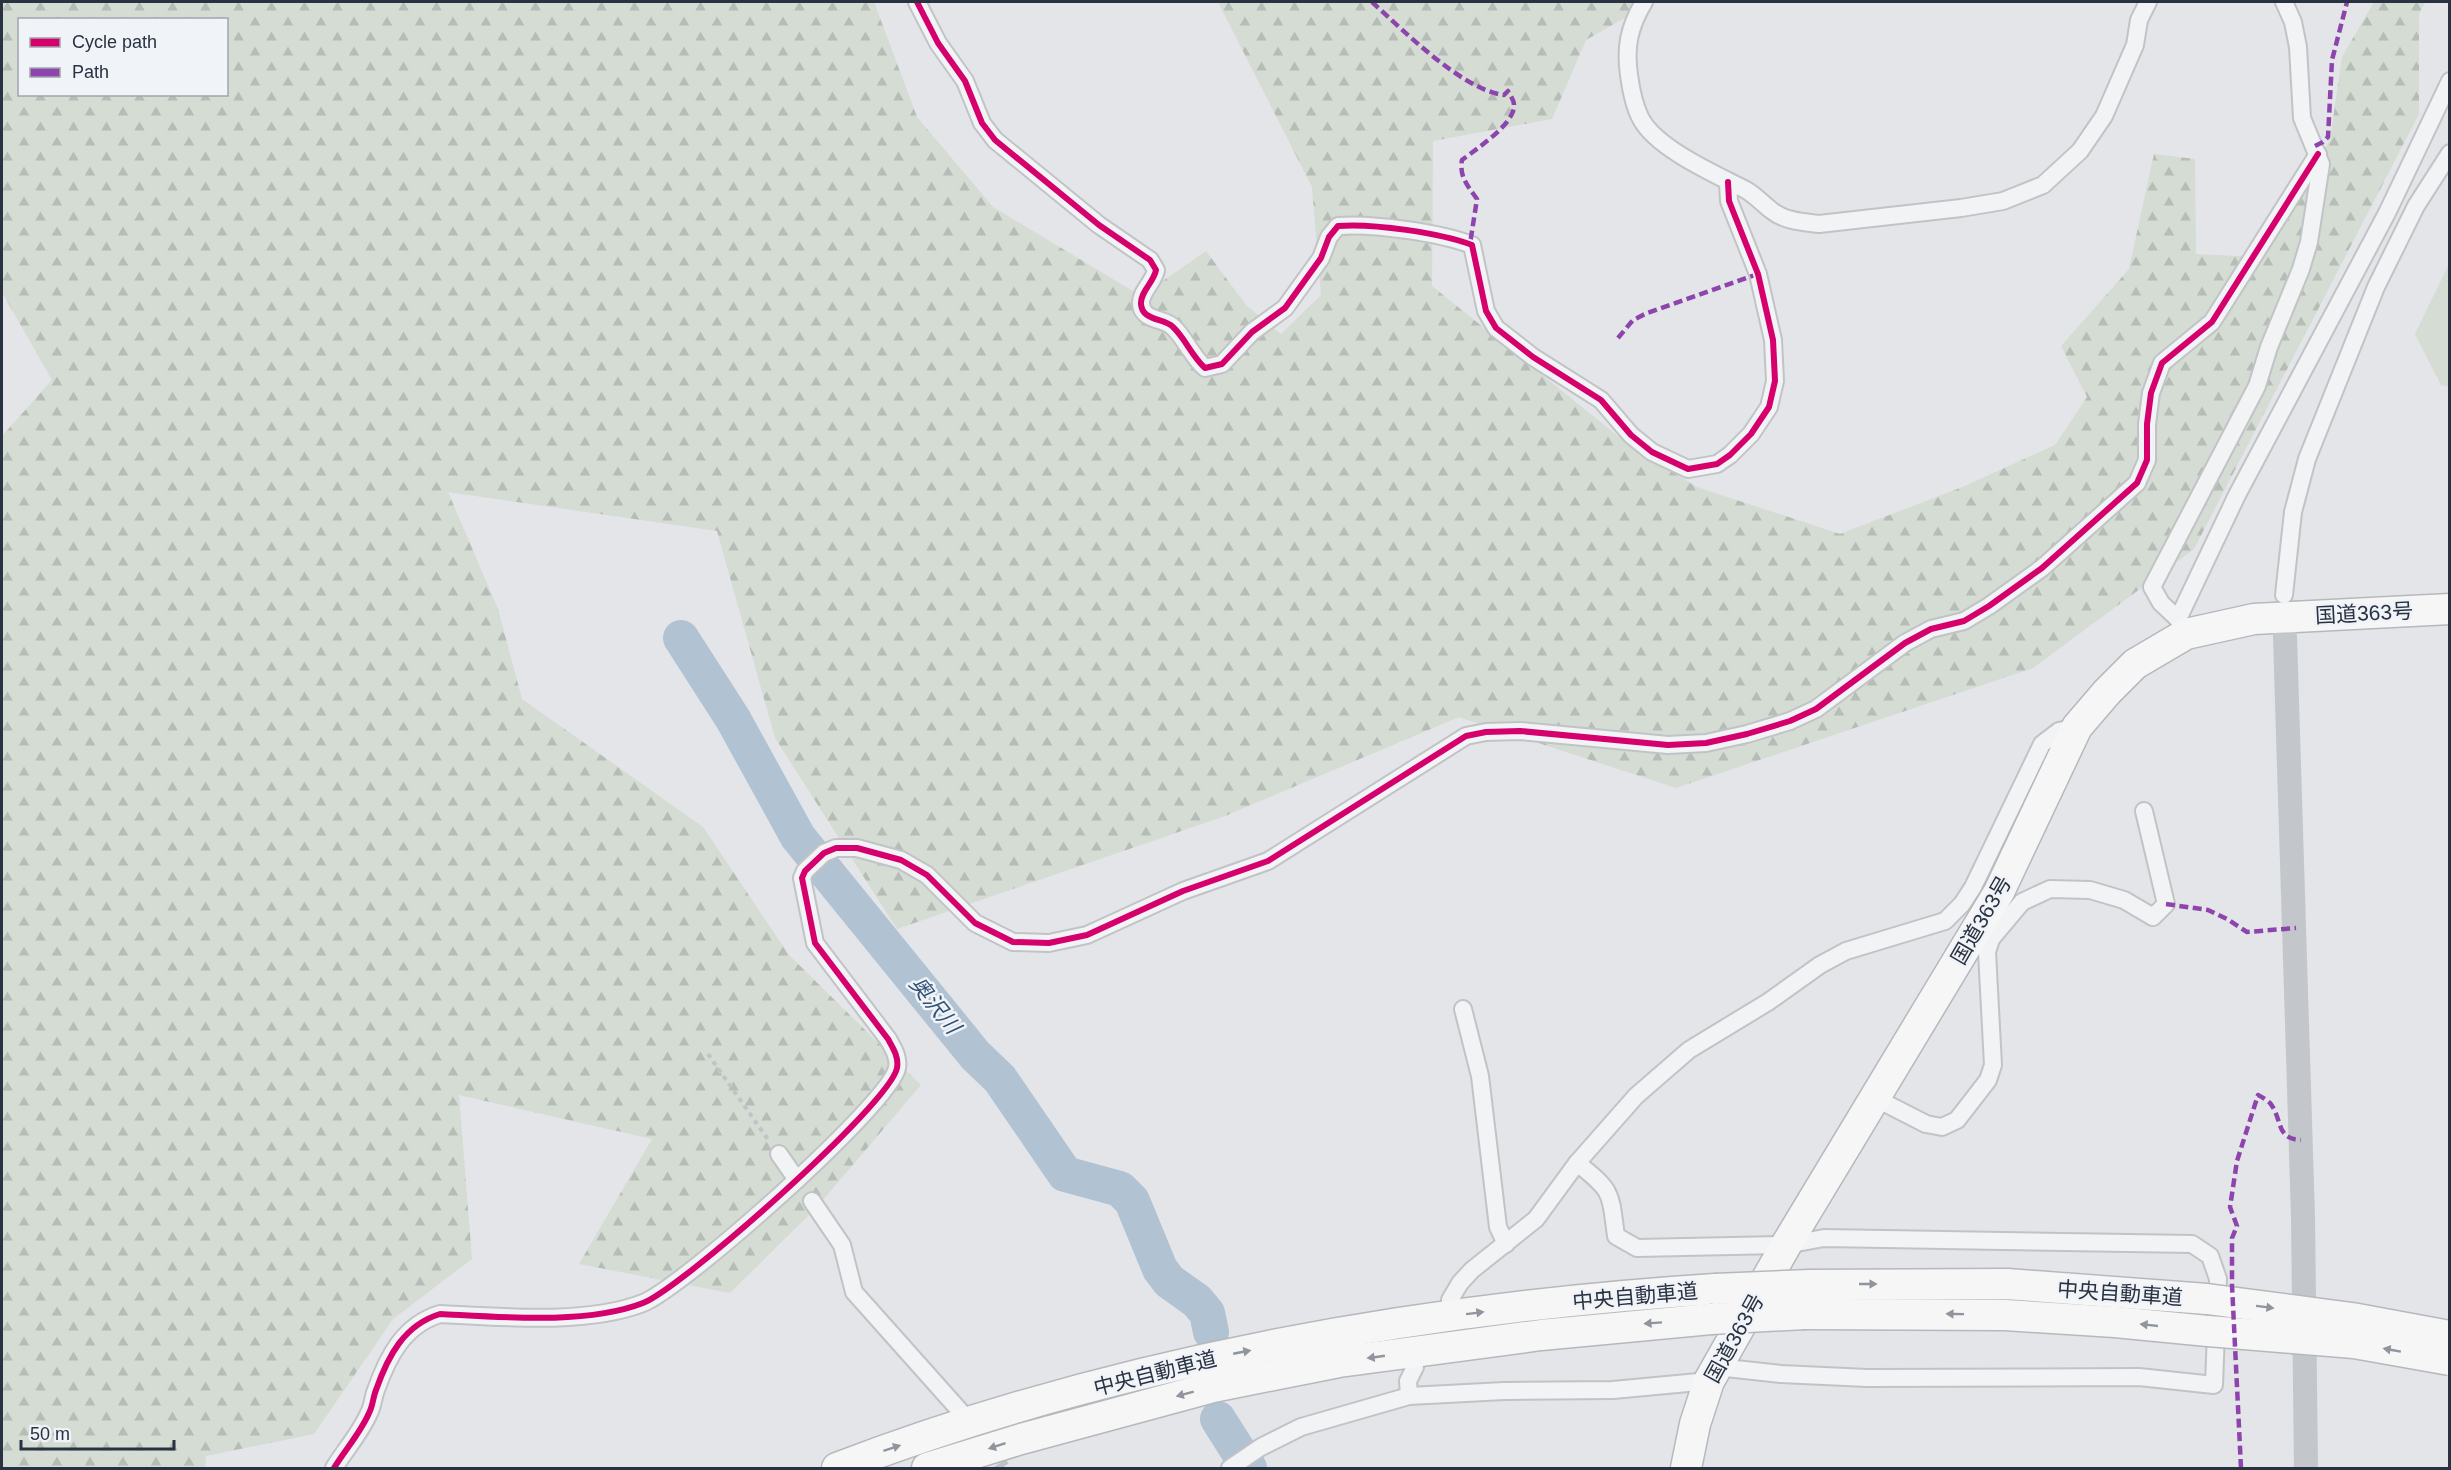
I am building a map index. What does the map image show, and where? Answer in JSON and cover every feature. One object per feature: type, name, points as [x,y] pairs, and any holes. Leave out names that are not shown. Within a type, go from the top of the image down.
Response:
[{"type":"highway","name":"国道363号","points":[[1686,1468],[1695,1424],[1713,1374],[1786,1245],[1875,1098],[1984,934],[2000,892],[2077,727],[2107,692],[2135,664],[2182,626],[2254,619],[2450,609]]},
{"type":"highway","name":"中央自動車道","points":[[837,1468],[1013,1408],[1203,1359],[1460,1315],[1641,1294],[1810,1285],[2007,1284],[2207,1299],[2352,1318],[2450,1336]]},
{"type":"highway","name":"中央自動車道","points":[[927,1468],[1021,1439],[1213,1387],[1339,1362],[1529,1336],[1711,1319],[1805,1314],[2005,1315],[2115,1322],[2354,1343],[2450,1360]]},
{"type":"street","points":[[916,2],[938,43],[965,81],[982,123],[995,140],[1099,225],[1150,260],[1156,270],[1154,278],[1141,299],[1140,306],[1143,312],[1173,327],[1194,357],[1205,368],[1222,364],[1252,332],[1285,308],[1321,258],[1329,237],[1338,226],[1358,224],[1454,238],[1472,245],[1486,311],[1496,328],[1533,357],[1601,400],[1631,435],[1652,452],[1688,469],[1717,464],[1730,455],[1751,434],[1769,407],[1775,381],[1773,340],[1756,266],[1729,201],[1728,182]]},
{"type":"street","points":[[1644,2],[1627,40],[1626,57],[1631,91],[1642,120],[1662,142],[1728,182],[1748,191],[1774,212],[1795,221],[1819,224],[2004,201],[2043,185],[2068,163],[2093,134],[2104,116],[2135,45],[2139,20],[2148,2]]},
{"type":"street","points":[[2284,2],[2293,22],[2298,47],[2302,118],[2318,154],[2321,174],[2309,242],[2301,269],[2269,347],[2257,386],[2152,587],[2161,603],[2182,626],[2237,495],[2387,213],[2450,81]]},
{"type":"street","points":[[2284,595],[2293,512],[2307,459],[2376,287],[2416,206],[2450,153]]},
{"type":"street","points":[[334,1468],[369,1413],[385,1368],[398,1346],[411,1329],[423,1319],[440,1314],[549,1317],[600,1314],[644,1303],[684,1278],[797,1180],[881,1096],[897,1068],[896,1054],[888,1039],[814,943],[802,878],[805,871],[824,853],[836,848],[857,848],[901,860],[927,875],[975,923],[1013,942],[1049,944],[1087,935],[1183,891],[1268,861],[1466,736],[1486,732],[1520,731],[1668,745],[1706,744],[1790,722],[1816,709],[1905,643],[1930,629],[1964,621],[1989,606],[2042,568],[2137,483],[2147,459],[2147,424],[2151,393],[2162,363],[2212,322],[2318,154]]},
{"type":"street","points":[[2285,637],[2303,1217],[2306,1468]]},
{"type":"street","points":[[1450,1300],[1460,1283],[1472,1270],[1536,1219],[1577,1163],[1636,1096],[1689,1050],[1768,1002],[1820,965],[1846,951],[1945,921],[1962,904],[1973,887],[2042,744],[2059,731],[2077,727]]},
{"type":"street","points":[[1875,1098],[1926,1124],[1942,1127],[1957,1120],[1988,1080],[1994,1065],[1984,934],[2022,902],[2050,889],[2090,890],[2124,900],[2153,917],[2166,904],[2144,812]]},
{"type":"street","points":[[1463,1009],[1480,1076],[1498,1227],[1506,1244]]},
{"type":"street","points":[[778,1154],[797,1180]]},
{"type":"street","points":[[1230,1468],[1261,1446],[1301,1427],[1409,1396],[1504,1391],[1613,1390],[1713,1374],[1867,1378],[2139,1377],[2214,1385],[2218,1279],[2210,1256],[2192,1244],[1824,1238],[1786,1245],[1637,1248],[1616,1236],[1610,1196],[1603,1183],[1577,1163]]},
{"type":"street","points":[[812,1200],[842,1245],[854,1292],[969,1421]]},
{"type":"street","points":[[1409,1396],[1408,1381],[1415,1367]]},
{"type":"path","points":[[708,1054],[778,1154]]},
{"type":"green space","points":[[2,2],[874,2],[917,117],[993,207],[1141,296],[1206,251],[1246,305],[1281,334],[1321,295],[1312,187],[1218,2],[1653,2],[1586,40],[1552,119],[1433,141],[1432,286],[1634,449],[1697,487],[1840,534],[1965,486],[2055,445],[2087,397],[2061,346],[2129,269],[2154,154],[2195,159],[2196,254],[2260,257],[2330,140],[2342,57],[2374,2],[2425,2],[2419,14],[2419,114],[2194,549],[2033,668],[1676,788],[1459,717],[1225,816],[897,929],[775,738],[717,531],[448,492],[498,609],[522,699],[703,827],[789,955],[921,1085],[816,1208],[730,1293],[579,1264],[652,1139],[459,1095],[472,1259],[393,1319],[314,1434],[206,1456],[205,1468],[2,1468],[2,436],[52,380],[4,296],[2,297]]},
{"type":"green space","points":[[2449,264],[2449,387],[2441,385],[2415,334]]},
{"type":"waterway","name":"奥沢川","points":[[681,638],[733,719],[798,837],[975,1055],[1000,1079],[1065,1174],[1120,1189],[1132,1201],[1160,1269],[1169,1281],[1197,1301],[1207,1313],[1211,1332]]},
{"type":"waterway","name":"奥沢川","points":[[1218,1419],[1249,1468]]},
{"type":"tunnel","points":[[985,1444],[1002,1468]]},
{"type":"marked path","points":[[1372,2],[1452,71],[1488,91],[1504,95],[1508,91],[1513,99],[1513,112],[1502,128],[1462,160],[1463,176],[1477,199],[1470,244]]},
{"type":"marked path","points":[[2315,146],[2328,137],[2332,60],[2347,2]]},
{"type":"marked path","points":[[1618,338],[1633,320],[1647,313],[1758,274]]},
{"type":"marked path","points":[[2166,904],[2208,910],[2247,932],[2296,928]]},
{"type":"marked path","points":[[2241,1468],[2232,1285],[2232,1238],[2237,1226],[2230,1207],[2237,1161],[2258,1095],[2270,1103],[2283,1132],[2293,1139],[2301,1140]]},
{"type":"cycle path","points":[[917,2],[938,43],[965,81],[982,123],[995,140],[1099,225],[1150,260],[1156,270],[1141,300],[1142,310],[1145,314],[1173,327],[1205,368],[1222,364],[1252,332],[1285,308],[1321,258],[1329,237],[1338,226],[1369,226],[1425,233],[1472,245],[1486,311],[1496,328],[1533,357],[1601,400],[1631,435],[1652,452],[1688,469],[1717,464],[1730,455],[1751,434],[1769,407],[1775,381],[1773,340],[1758,274],[1729,201],[1728,182]]},
{"type":"cycle path","points":[[334,1468],[366,1420],[381,1377],[392,1354],[399,1343],[416,1326],[440,1314],[515,1318],[570,1317],[621,1310],[643,1303],[665,1290],[739,1232],[824,1154],[886,1088],[897,1068],[894,1049],[815,943],[802,878],[805,871],[824,853],[836,848],[857,848],[901,860],[927,875],[975,923],[1013,942],[1049,943],[1087,935],[1183,891],[1268,861],[1466,736],[1486,732],[1520,731],[1668,745],[1706,743],[1790,721],[1816,709],[1905,643],[1931,629],[1964,621],[1989,606],[2042,568],[2137,483],[2147,460],[2147,424],[2151,393],[2162,363],[2212,322],[2318,154]]}]
